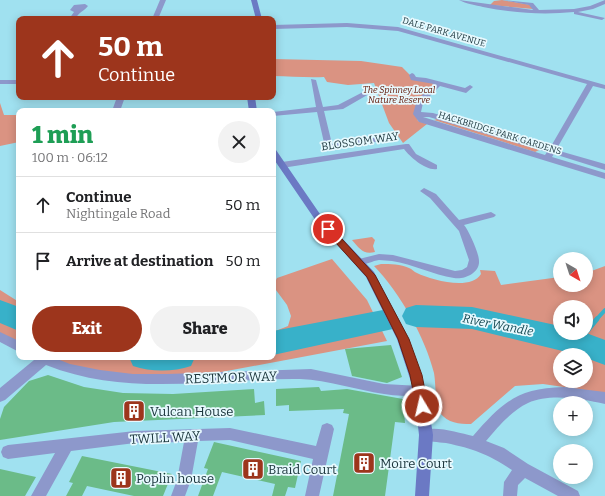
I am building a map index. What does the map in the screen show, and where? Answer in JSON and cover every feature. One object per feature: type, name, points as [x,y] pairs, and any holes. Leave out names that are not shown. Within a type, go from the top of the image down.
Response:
[{"type":"main road","points":[[254,0],[258,16]]},
{"type":"main road","points":[[276,156],[319,219],[370,275],[403,339],[420,391],[426,435],[422,496]]},
{"type":"street","points":[[156,16],[163,0]]},
{"type":"street","points":[[462,0],[487,7],[568,12],[604,19]]},
{"type":"street","points":[[505,0],[531,4],[537,11]]},
{"type":"street","points":[[487,7],[492,1]]},
{"type":"street","points":[[568,12],[603,3]]},
{"type":"street","points":[[603,3],[599,12],[604,19]]},
{"type":"street","points":[[74,16],[77,11]]},
{"type":"street","name":"DALE PARK AVENUE","points":[[276,27],[347,25],[398,29],[605,87]]},
{"type":"street","points":[[412,76],[413,79],[466,91],[470,87]]},
{"type":"street","points":[[313,80],[329,147],[394,137]]},
{"type":"street","points":[[0,82],[16,82]]},
{"type":"street","points":[[550,154],[591,83]]},
{"type":"street","name":"HACKBRIDGE PARK GARDENS","points":[[438,84],[420,102],[417,114],[422,120],[550,154],[605,166]]},
{"type":"street","points":[[276,114],[340,107],[367,93],[365,85]]},
{"type":"street","name":"BLOSSOM WAY","points":[[282,165],[326,157],[406,146],[414,156],[434,167]]},
{"type":"street","name":"HACKBRIDGE PARK GARDENS","points":[[550,154],[605,176]]},
{"type":"street","points":[[359,262],[385,257],[450,274],[463,274],[471,269],[474,263],[463,230],[433,196],[424,191]]},
{"type":"street","points":[[458,223],[491,215]]},
{"type":"street","points":[[0,337],[16,345]]},
{"type":"street","name":"RESTMOR WAY","points":[[0,396],[39,360]]},
{"type":"street","name":"RESTMOR WAY","points":[[45,360],[59,367],[118,379],[302,374],[335,378],[385,389],[420,391]]},
{"type":"street","points":[[476,444],[494,422],[523,399],[567,392],[605,398]]},
{"type":"street","points":[[312,496],[327,429]]},
{"type":"street","name":"TWILL WAY","points":[[8,452],[135,437],[230,434],[321,454]]},
{"type":"street","points":[[178,496],[184,480],[192,435]]},
{"type":"street","points":[[426,435],[441,436],[476,444],[499,453],[523,470],[573,496]]},
{"type":"street","points":[[38,496],[67,445]]},
{"type":"street","points":[[510,496],[511,482],[523,470]]},
{"type":"green space","points":[[502,0],[531,5],[533,9],[490,5],[494,1]]},
{"type":"green space","name":"The Spinney Local Nature Reserve","points":[[276,59],[361,61],[402,67],[411,76],[435,84],[419,100],[416,109],[418,121],[427,124],[403,143],[389,123],[374,83],[348,85],[327,82],[324,77],[276,76]]},
{"type":"green space","points":[[0,103],[4,115],[16,115],[16,143],[0,146]]},
{"type":"green space","points":[[437,119],[539,150],[535,152],[434,120]]},
{"type":"green space","points":[[372,237],[375,240],[373,246],[375,252],[371,253],[364,252],[352,240]]},
{"type":"green space","points":[[332,259],[367,300],[387,341],[184,379],[118,379],[50,360],[276,360],[276,331],[288,326],[291,316],[287,305],[276,290],[277,278]]},
{"type":"green space","points":[[381,264],[392,264],[403,266],[410,268],[423,276],[441,281],[460,283],[469,282],[476,279],[481,274],[480,270],[495,271],[501,285],[553,278],[553,292],[593,292],[593,270],[605,266],[605,393],[571,388],[593,388],[593,348],[553,348],[553,385],[543,384],[515,386],[471,424],[450,421],[440,413],[438,409],[434,373],[418,330],[402,302],[374,266]]},
{"type":"green space","points":[[0,290],[16,300],[16,345],[0,337]]},
{"type":"building","points":[[391,345],[402,377],[387,383],[352,376],[345,349]]},
{"type":"building","name":"Vulcan House","points":[[48,375],[84,387],[123,393],[173,394],[254,389],[255,403],[264,401],[265,415],[114,422],[0,440],[0,419],[4,407],[29,381]]},
{"type":"building","points":[[319,387],[321,391],[347,389],[403,399],[405,423],[395,422],[385,496],[333,496],[349,414],[343,413],[344,409],[289,411],[289,405],[276,406],[276,389]]},
{"type":"building","name":"Braid Court","points":[[214,442],[301,461],[295,488],[288,487],[285,496],[272,496],[275,484],[222,472],[213,496],[198,496],[208,469],[204,468]]},
{"type":"building","name":"Poplin house","points":[[82,456],[172,474],[163,496],[134,496],[87,486],[82,496],[66,496],[73,483],[69,482]]},
{"type":"building","points":[[0,469],[36,477],[25,496],[0,496]]},
{"type":"waterway","name":"River Wandle","points":[[0,310],[16,318]]},
{"type":"waterway","name":"River Wandle","points":[[596,320],[605,310]]},
{"type":"waterway","name":"River Wandle","points":[[416,316],[472,318],[578,342],[605,353]]},
{"type":"waterway","name":"River Wandle","points":[[578,342],[597,319]]},
{"type":"waterway","name":"River Wandle","points":[[276,342],[383,321]]},
{"type":"place","name":"Vulcan House","points":[[134,411]]},
{"type":"place","name":"Moire Court","points":[[364,463]]},
{"type":"place","name":"Braid Court","points":[[253,469]]},
{"type":"place","name":"Poplin house","points":[[121,478]]},
{"type":"route","points":[[328,229],[370,275],[403,339],[416,375],[422,406]]}]
